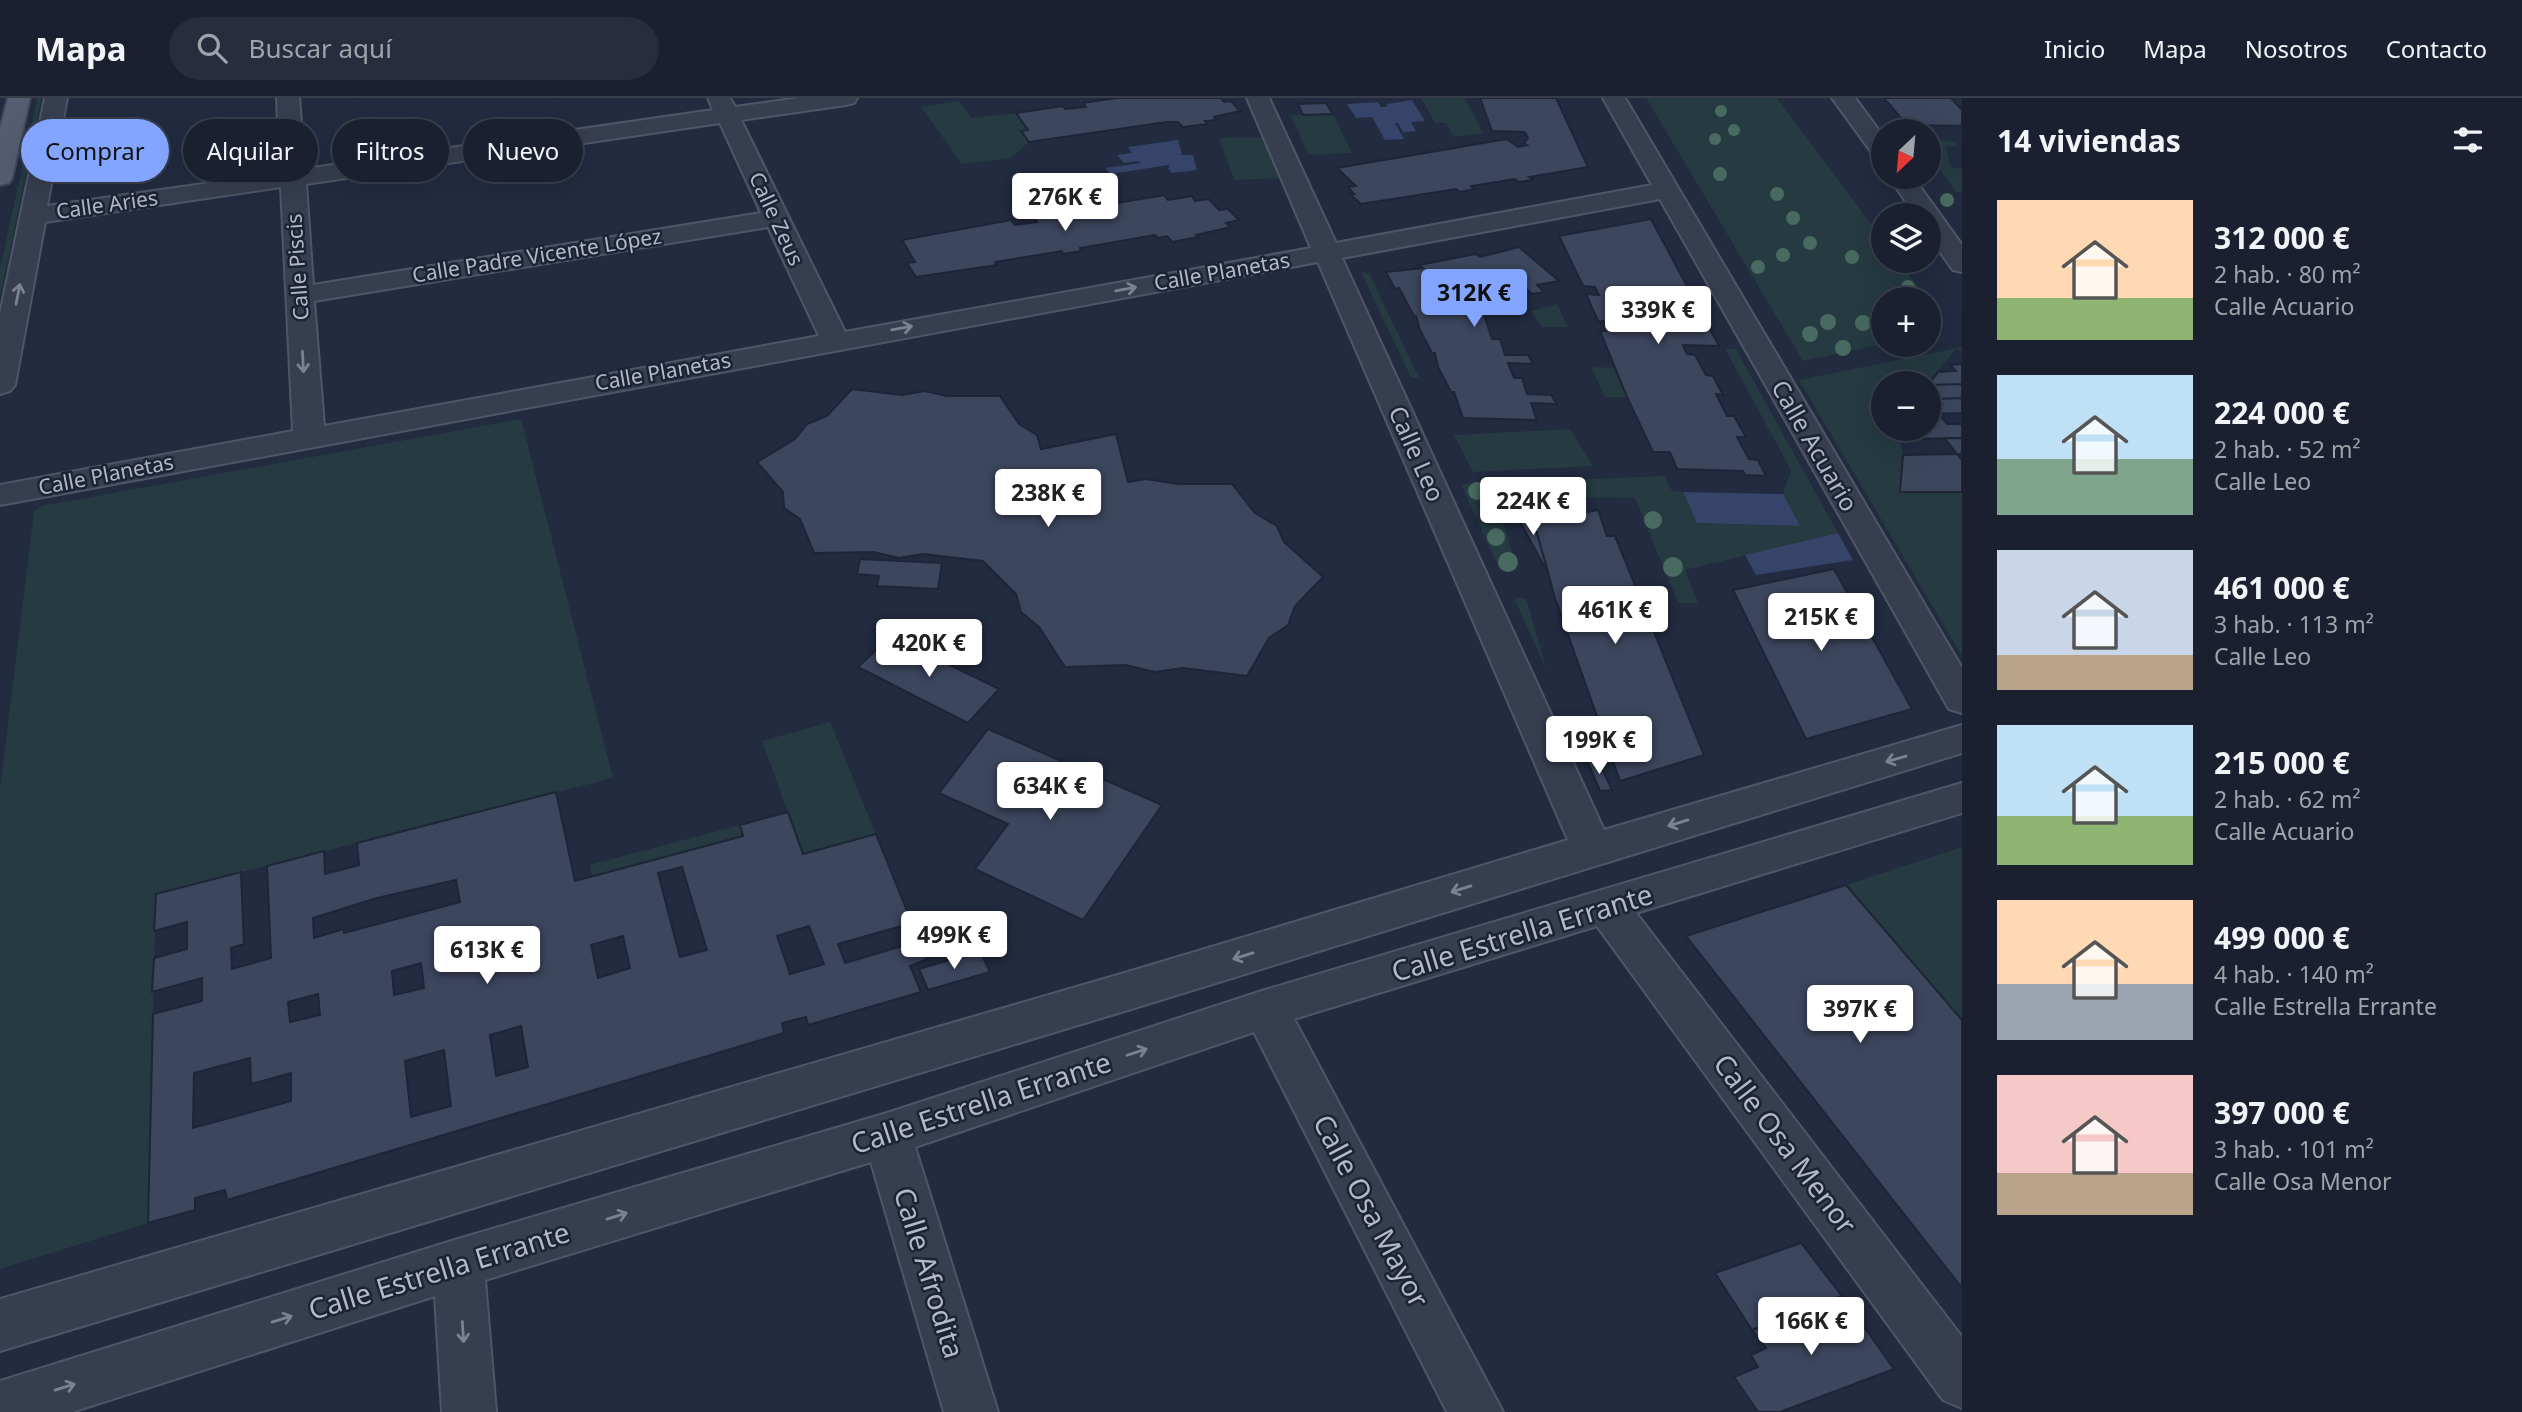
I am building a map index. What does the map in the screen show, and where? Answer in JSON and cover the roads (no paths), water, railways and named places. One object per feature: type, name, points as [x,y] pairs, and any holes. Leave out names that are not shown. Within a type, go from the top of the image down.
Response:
[{"type":"main road","points":[[0,178],[19,98]]},
{"type":"street","points":[[0,385],[56,98]]},
{"type":"street","name":"Calle Piscis","points":[[288,98],[289,119]]},
{"type":"street","name":"Calle Aries","points":[[318,174],[723,107],[846,98]]},
{"type":"street","name":"Calle Leo","points":[[1258,98],[1592,849]]},
{"type":"street","name":"Calle Acuario","points":[[1614,98],[1962,700]]},
{"type":"street","points":[[1843,98],[1871,136]]},
{"type":"street","name":"Calle Zeus","points":[[723,107],[835,340]]},
{"type":"street","name":"Calle Aries","points":[[33,216],[265,182]]},
{"type":"street","name":"Calle Piscis","points":[[292,182],[309,437]]},
{"type":"street","points":[[1328,254],[1668,190]]},
{"type":"street","name":"Calle Padre Vicente López","points":[[300,295],[775,218]]},
{"type":"street","points":[[1941,234],[1962,264]]},
{"type":"street","name":"Calle Planetas","points":[[0,495],[835,340],[1328,254]]},
{"type":"street","points":[[0,1325],[1128,991],[1592,849],[1962,740]]},
{"type":"street","name":"Calle Estrella Errante","points":[[0,1408],[458,1264],[887,1135],[1265,1009],[1962,798]]},
{"type":"street","name":"Calle Osa Menor","points":[[1607,907],[1962,1381]]},
{"type":"street","name":"Calle Osa Mayor","points":[[1265,1009],[1476,1412]]},
{"type":"street","name":"Calle Afrodita","points":[[887,1135],[971,1412]]},
{"type":"street","points":[[458,1264],[470,1412]]},
{"type":"water","points":[[1412,100],[1425,121],[1411,122],[1416,131],[1403,132],[1398,123],[1395,123],[1404,139],[1385,140],[1372,117],[1356,118],[1347,104],[1378,102],[1381,107],[1387,107],[1387,104]]},
{"type":"water","points":[[1178,140],[1182,154],[1180,155],[1193,155],[1197,170],[1172,173],[1167,168],[1169,165],[1110,174],[1105,168],[1141,163],[1124,163],[1117,155],[1132,153],[1128,147]]},
{"type":"water","points":[[1683,492],[1783,494],[1800,526],[1697,523]]},
{"type":"water","points":[[1838,533],[1853,560],[1756,575],[1745,555]]}]
